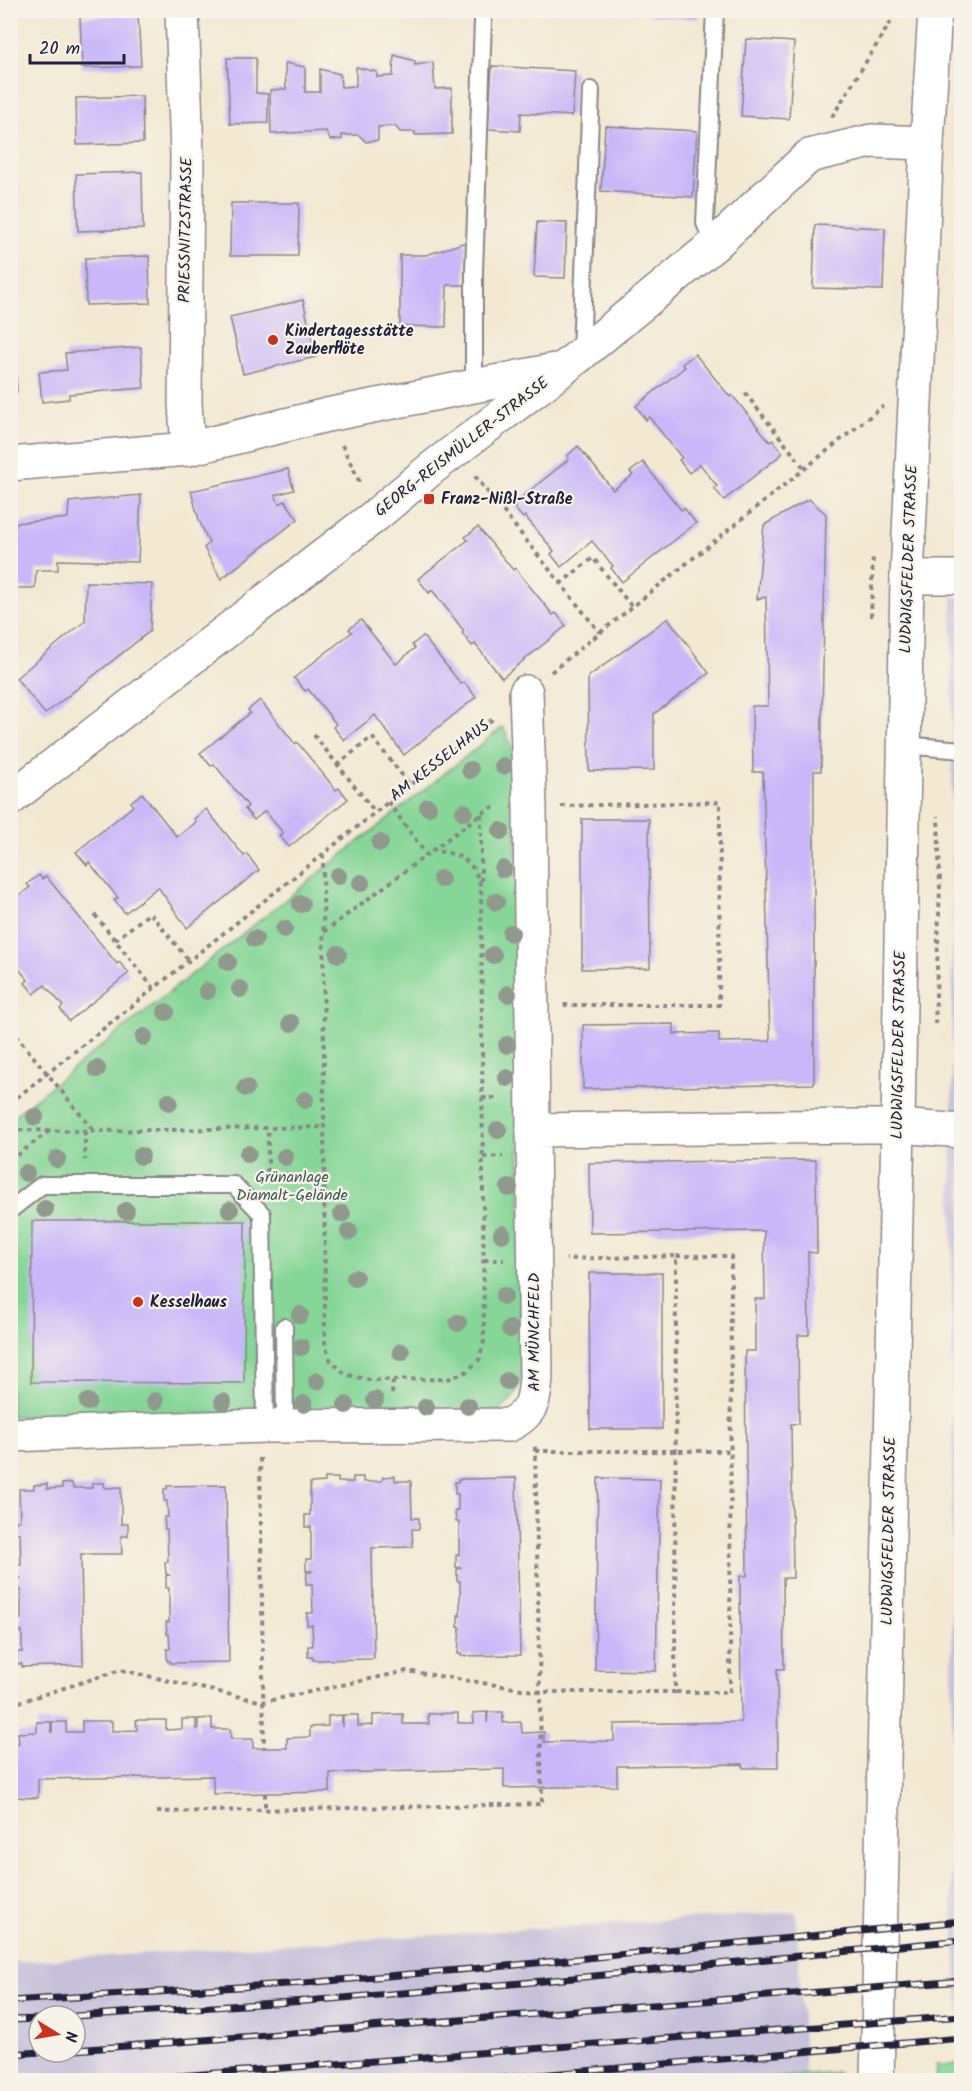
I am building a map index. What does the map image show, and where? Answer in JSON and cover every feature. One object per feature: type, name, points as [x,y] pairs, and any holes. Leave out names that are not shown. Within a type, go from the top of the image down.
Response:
[{"type":"street","name":"PRIESSNITZSTRASSE","points":[[182,10],[188,156],[185,389],[188,449]]},
{"type":"street","name":"LUDWIGSFELDER STRASSE","points":[[877,2080],[898,1126],[907,577],[935,10]]},
{"type":"street","name":"GEORG-REISMÜLLER-STRASSE","points":[[10,799],[572,361],[714,245],[809,156],[871,141],[927,143]]},
{"type":"street","points":[[10,464],[188,449],[327,415],[474,386],[572,361]]},
{"type":"street","points":[[907,577],[962,577]]},
{"type":"street","points":[[526,692],[530,807],[533,1130],[898,1126],[962,1131]]},
{"type":"street","name":"AM MÜNCHFELD","points":[[10,1435],[270,1427],[496,1426],[509,1425],[519,1420],[528,1413],[534,1401],[533,1130]]},
{"type":"lane","points":[[714,245],[705,223],[715,10]]},
{"type":"lane","points":[[474,386],[474,271],[483,21]]},
{"type":"lane","points":[[572,361],[591,90]]},
{"type":"lane","points":[[904,745],[962,750]]},
{"type":"lane","points":[[10,1210],[42,1185],[234,1185],[262,1214],[270,1427]]},
{"type":"lane","points":[[270,1427],[284,1327]]},
{"type":"path","points":[[809,156],[898,10]]},
{"type":"path","name":"AM KESSELHAUS","points":[[10,1103],[916,379]]},
{"type":"path","points":[[745,393],[805,469]]},
{"type":"path","points":[[327,415],[376,515]]},
{"type":"path","points":[[455,450],[600,633]]},
{"type":"path","points":[[560,584],[593,558],[632,607]]},
{"type":"path","points":[[314,735],[375,812]]},
{"type":"path","points":[[337,765],[372,737],[410,784]]},
{"type":"path","points":[[388,802],[426,854]]},
{"type":"path","points":[[323,932],[430,850],[490,808],[720,802],[719,1005],[533,1005]]},
{"type":"path","points":[[323,854],[325,1345],[331,1361],[345,1374],[369,1380],[448,1379],[466,1372],[479,1360],[484,1341],[481,814]]},
{"type":"path","points":[[430,850],[451,852],[466,859],[477,871],[481,888]]},
{"type":"path","points":[[115,940],[150,913],[189,961]]},
{"type":"path","points":[[95,915],[154,989]]},
{"type":"path","points":[[10,1028],[95,1131]]},
{"type":"path","points":[[10,1131],[324,1127]]},
{"type":"path","points":[[240,1192],[268,1170],[268,1128]]},
{"type":"path","points":[[10,1161],[50,1131]]},
{"type":"path","points":[[85,1131],[85,1184]]},
{"type":"path","points":[[675,1692],[676,1256]]},
{"type":"path","points":[[10,1706],[121,1670],[263,1701],[407,1671],[540,1692],[730,1692],[731,1256],[484,1260]]},
{"type":"path","points":[[157,1812],[542,1804],[534,1401]]},
{"type":"path","points":[[264,1748],[263,1701],[270,1427]]},
{"type":"path","points":[[535,1451],[730,1451]]},
{"type":"path","points":[[265,1793],[265,1810]]},
{"type":"shaded area","points":[[952,597],[962,598],[961,2036],[952,1900]]},
{"type":"shaded area","points":[[796,1912],[805,2076],[763,2080],[11,2080],[11,1962]]},
{"type":"green space","name":"Grünanlage Diamalt-Gelände","points":[[503,727],[511,743],[515,761],[522,1373],[512,1399],[499,1411],[11,1416],[11,1118]]},
{"type":"green space","points":[[961,2064],[961,2080],[935,2080],[936,2065]]},
{"type":"green space","points":[[838,2072],[838,2080],[741,2080]]},
{"type":"building","points":[[10,10],[15,10],[15,25],[10,25]]},
{"type":"building","points":[[649,10],[698,10],[698,19],[649,15]]},
{"type":"building","points":[[138,14],[141,66],[82,68],[80,17]]},
{"type":"building","points":[[746,39],[794,42],[789,119],[741,116]]},
{"type":"building","points":[[394,55],[415,61],[415,65],[433,62],[435,89],[452,88],[452,134],[415,135],[415,132],[400,132],[395,126],[378,127],[378,140],[366,142],[359,135],[342,135],[342,139],[330,140],[326,131],[271,134],[270,90],[286,89],[285,63],[305,67],[305,92],[320,92],[320,69],[340,74],[341,87],[356,86],[356,67],[377,72],[377,77],[393,76]]},
{"type":"building","points":[[227,58],[256,58],[256,93],[268,94],[268,123],[230,124]]},
{"type":"building","points":[[492,66],[575,71],[572,116],[521,113],[520,131],[488,129]]},
{"type":"building","points":[[142,96],[143,143],[77,145],[76,98]]},
{"type":"building","points":[[605,126],[697,131],[693,197],[601,191]]},
{"type":"building","points":[[142,172],[143,229],[78,231],[76,174]]},
{"type":"building","points":[[231,203],[299,203],[298,256],[230,256]]},
{"type":"building","points":[[537,222],[567,223],[565,278],[534,277]]},
{"type":"building","points":[[815,225],[885,228],[883,290],[813,288]]},
{"type":"building","points":[[466,242],[465,285],[447,285],[446,327],[400,326],[400,255],[426,255]]},
{"type":"building","points":[[149,256],[150,303],[86,305],[85,258]]},
{"type":"building","points":[[303,300],[316,357],[243,374],[230,317]]},
{"type":"building","points":[[141,347],[144,388],[69,394],[69,399],[42,402],[39,372],[67,370],[65,353]]},
{"type":"building","points":[[10,351],[15,351],[17,392],[10,392]]},
{"type":"building","points":[[695,354],[770,442],[773,440],[783,453],[724,500],[714,488],[717,486],[700,464],[689,473],[679,460],[682,458],[649,417],[646,420],[636,406],[685,367],[682,364]]},
{"type":"building","points":[[958,442],[962,442],[962,511],[957,511]]},
{"type":"building","points":[[578,446],[613,490],[633,475],[630,472],[643,462],[681,510],[684,508],[696,523],[622,582],[611,568],[613,566],[592,541],[561,567],[551,554],[554,551],[525,516],[523,518],[512,505],[569,459],[567,456]]},
{"type":"building","points":[[288,469],[294,490],[275,495],[279,504],[285,501],[298,519],[221,579],[204,548],[209,543],[199,520],[191,491]]},
{"type":"building","points":[[141,495],[138,562],[58,560],[58,570],[36,570],[35,588],[14,588],[15,523],[68,518],[69,502]]},
{"type":"building","points":[[809,499],[826,514],[821,771],[814,771],[814,1084],[583,1089],[583,1025],[674,1024],[674,1034],[719,1033],[719,1042],[770,1041],[763,772],[753,772],[752,706],[768,706],[766,597],[757,599],[764,525]]},
{"type":"building","points":[[478,527],[553,615],[556,613],[566,626],[502,678],[475,644],[472,646],[462,633],[464,631],[432,590],[429,593],[418,579],[468,540],[465,537]]},
{"type":"building","points":[[86,582],[152,584],[150,631],[45,714],[16,678],[85,621]]},
{"type":"building","points":[[668,618],[709,673],[654,714],[654,770],[589,771],[588,677]]},
{"type":"building","points":[[361,620],[396,664],[415,648],[412,645],[423,636],[461,684],[464,682],[476,697],[404,755],[375,715],[344,740],[333,727],[336,724],[308,689],[305,691],[294,678],[352,632],[349,629]]},
{"type":"building","points":[[260,700],[295,744],[297,742],[336,790],[339,788],[348,799],[289,847],[279,835],[283,833],[265,811],[254,820],[245,809],[248,806],[214,764],[211,766],[200,753],[250,713],[248,710]]},
{"type":"building","points":[[142,793],[177,837],[196,822],[194,819],[206,809],[244,856],[247,854],[259,870],[187,928],[158,887],[125,913],[114,900],[118,898],[89,862],[87,865],[76,852],[133,806],[131,802]]},
{"type":"building","points":[[582,819],[649,819],[650,968],[582,969]]},
{"type":"building","points":[[39,875],[42,879],[46,876],[117,964],[119,962],[129,973],[69,1021],[60,1009],[63,1006],[45,985],[34,994],[25,983],[28,980],[10,958],[10,903],[30,887],[27,884]]},
{"type":"building","points":[[816,1160],[817,1253],[808,1252],[809,1335],[798,1335],[799,1424],[791,1424],[793,1578],[783,1578],[784,1669],[777,1669],[778,1768],[743,1768],[743,1764],[617,1766],[617,1786],[504,1788],[504,1769],[330,1773],[330,1792],[213,1794],[213,1776],[38,1779],[38,1798],[10,1797],[10,1744],[19,1744],[18,1733],[37,1732],[37,1722],[51,1722],[51,1732],[52,1722],[66,1722],[66,1732],[82,1732],[82,1721],[112,1721],[112,1731],[137,1730],[136,1720],[166,1720],[166,1730],[182,1729],[182,1719],[196,1719],[196,1729],[198,1729],[198,1719],[212,1718],[212,1729],[230,1729],[231,1739],[253,1739],[253,1748],[287,1748],[287,1738],[310,1737],[310,1727],[328,1726],[328,1716],[342,1715],[343,1726],[343,1715],[358,1715],[358,1726],[373,1725],[373,1715],[403,1714],[403,1724],[429,1724],[428,1714],[458,1713],[458,1723],[474,1723],[473,1713],[487,1712],[487,1723],[488,1712],[503,1712],[503,1723],[521,1722],[522,1733],[544,1732],[544,1742],[614,1741],[614,1724],[741,1722],[740,1576],[747,1576],[745,1351],[755,1351],[755,1299],[765,1299],[764,1231],[590,1233],[589,1163]]},
{"type":"building","name":"Kesselhaus","points":[[32,1221],[245,1221],[244,1383],[31,1382]]},
{"type":"building","points":[[589,1273],[662,1273],[662,1429],[590,1429]]},
{"type":"building","points":[[395,1476],[395,1481],[411,1481],[412,1518],[419,1518],[419,1529],[412,1529],[413,1547],[372,1548],[374,1659],[313,1660],[313,1657],[308,1657],[308,1646],[313,1646],[312,1625],[307,1625],[307,1613],[313,1613],[312,1584],[306,1584],[307,1572],[312,1571],[306,1571],[306,1559],[311,1559],[311,1527],[305,1527],[305,1515],[310,1515],[310,1483],[325,1482],[325,1478],[338,1478],[338,1482],[353,1482],[353,1477],[363,1477],[363,1482],[382,1481],[383,1477]]},
{"type":"building","points":[[516,1478],[520,1655],[461,1656],[458,1654],[460,1581],[457,1581],[457,1569],[460,1568],[456,1567],[456,1555],[459,1555],[459,1522],[456,1522],[455,1510],[458,1510],[458,1494],[455,1494],[455,1482],[458,1482],[458,1479]]},
{"type":"building","points":[[598,1478],[660,1479],[656,1671],[595,1670]]},
{"type":"building","points":[[72,1483],[73,1488],[92,1488],[92,1483],[104,1483],[105,1488],[121,1487],[121,1524],[128,1524],[128,1536],[121,1536],[122,1554],[81,1554],[83,1665],[22,1667],[22,1664],[17,1664],[17,1652],[22,1652],[22,1631],[16,1631],[16,1620],[21,1619],[21,1590],[16,1591],[15,1579],[21,1578],[16,1577],[15,1565],[21,1565],[20,1533],[15,1533],[14,1521],[20,1521],[19,1489],[34,1489],[34,1485],[47,1484],[47,1489],[62,1488],[62,1484]]},
{"type":"building","points":[[226,1485],[229,1662],[170,1663],[167,1661],[167,1649],[170,1649],[166,1622],[169,1622],[169,1588],[166,1588],[166,1576],[169,1575],[166,1574],[167,1529],[165,1529],[164,1517],[168,1517],[164,1489],[167,1489],[167,1486]]},
{"type":"railway","points":[[10,2001],[304,1983],[506,1966],[962,1921]]},
{"type":"railway","points":[[87,2015],[306,2001],[522,1983],[962,1940]]},
{"type":"railway","points":[[87,2049],[962,1981]]},
{"type":"railway","points":[[125,2080],[962,2016]]},
{"type":"railway","points":[[10,2020],[27,2019]]},
{"type":"railway","points":[[480,2080],[962,2038]]},
{"type":"railway","points":[[10,2054],[27,2053]]},
{"type":"place","name":"Kindertagesstätte Zauberflöte","points":[[273,340]]},
{"type":"place","name":"Franz-Nißl-Straße","points":[[429,499]]},
{"type":"place","name":"Kesselhaus","points":[[138,1302]]}]
